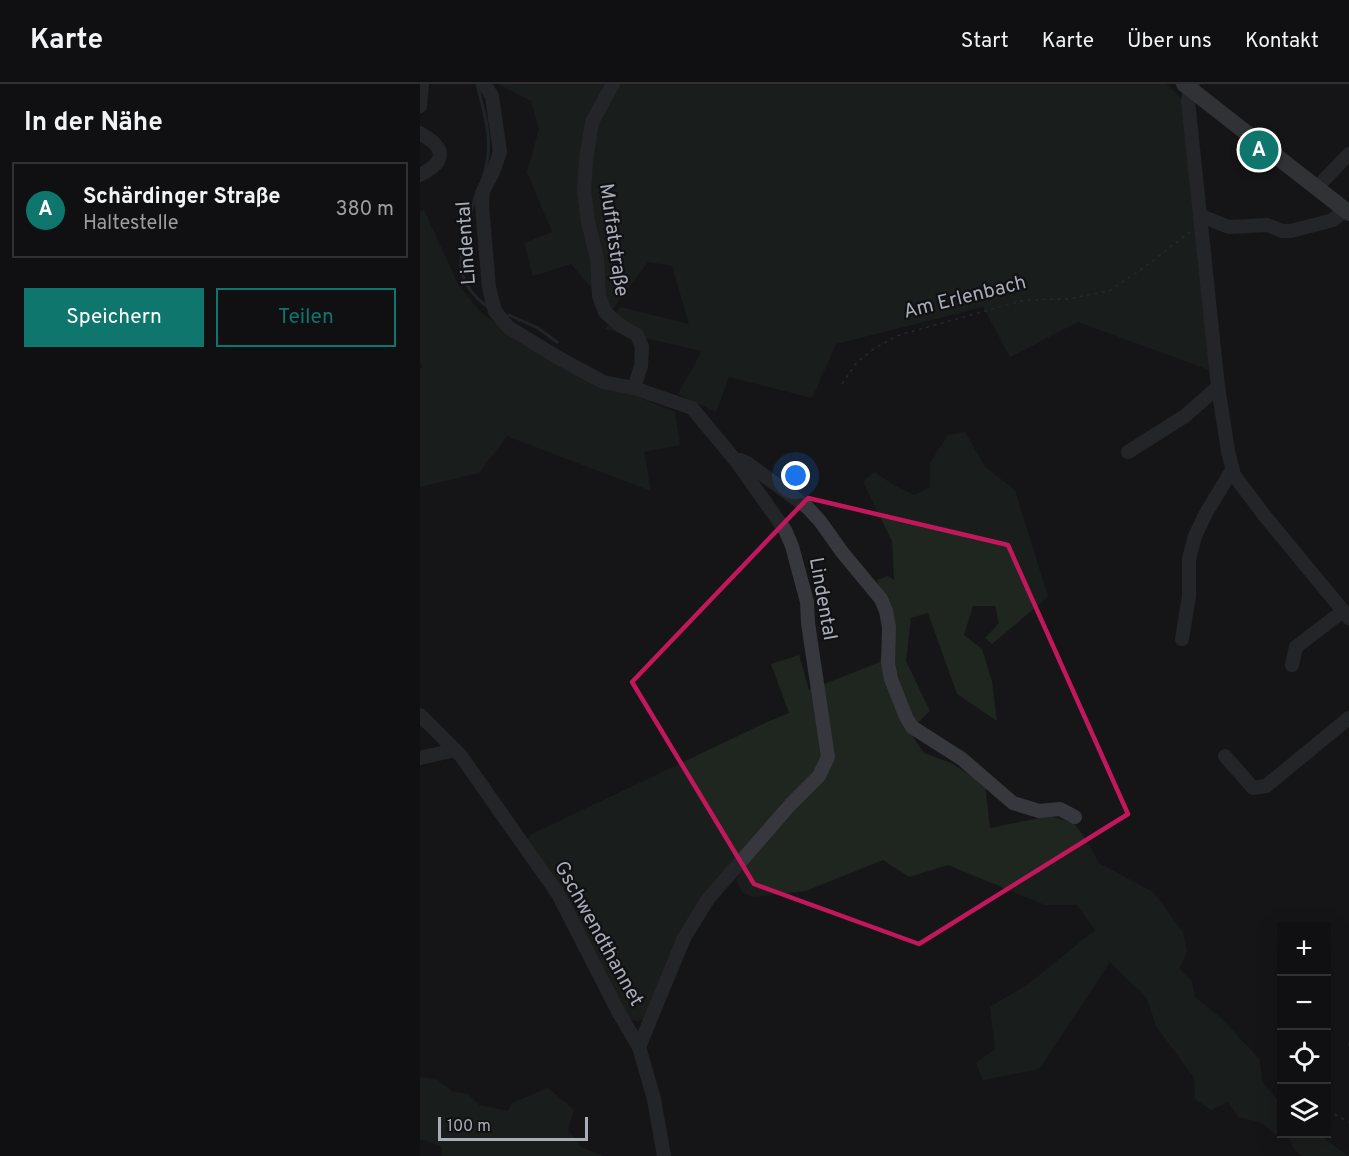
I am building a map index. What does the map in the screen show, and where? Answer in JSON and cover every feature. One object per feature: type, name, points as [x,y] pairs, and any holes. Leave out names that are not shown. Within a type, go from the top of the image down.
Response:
[{"type":"main road","points":[[1189,86],[1347,211]]},
{"type":"street","points":[[420,106],[422,84]]},
{"type":"street","name":"Lindental","points":[[484,84],[492,96],[500,152],[483,190],[482,206],[489,288],[495,310],[508,327],[603,382],[634,388],[692,408],[736,461],[780,520],[792,546],[807,602],[808,623],[828,758],[819,776],[708,900],[684,938],[639,1047]]},
{"type":"street","name":"Muffatstraße","points":[[613,84],[592,122],[584,190],[588,222],[597,258],[598,296],[604,312],[637,335],[642,347],[641,366],[634,388]]},
{"type":"street","points":[[1189,86],[1188,101],[1218,387],[1234,475],[1346,615],[1296,647],[1292,665]]},
{"type":"street","points":[[420,133],[432,141],[438,149],[440,159],[436,166],[420,175]]},
{"type":"street","points":[[1317,187],[1349,154]]},
{"type":"street","points":[[1202,219],[1229,226],[1267,225],[1282,231],[1291,231],[1333,220],[1347,211]]},
{"type":"street","points":[[1128,452],[1185,416],[1218,387]]},
{"type":"street","points":[[736,461],[747,463],[807,507],[820,520],[842,552],[881,599],[889,627],[888,663],[891,679],[912,727],[962,759],[1013,803],[1040,811],[1060,809],[1075,817]]},
{"type":"street","points":[[1182,639],[1189,596],[1189,559],[1195,536],[1206,513],[1233,470]]},
{"type":"street","name":"Gschwendthannet","points":[[420,715],[455,750],[479,781],[558,894],[639,1047],[654,1099],[664,1156]]},
{"type":"street","points":[[1225,756],[1253,788],[1266,786],[1349,718]]},
{"type":"street","points":[[420,758],[455,750]]},
{"type":"street","points":[[627,1027],[649,1023]]},
{"type":"path","name":"Am Erlenbach","points":[[842,384],[858,362],[875,348],[899,335],[1025,300],[1067,299],[1109,291],[1146,266],[1202,219]]},
{"type":"path","points":[[1349,1042],[1349,1047]]},
{"type":"path","points":[[1331,1113],[1349,1122]]},
{"type":"highlighted area","points":[[808,498],[1008,545],[1128,814],[919,944],[754,884],[632,682]]},
{"type":"shaded area","points":[[498,84],[1166,84],[1181,98],[1185,113],[1215,372],[1078,322],[1010,357],[983,307],[836,344],[812,398],[729,377],[716,412],[678,394],[702,351],[605,329],[620,307],[689,324],[672,266],[648,262],[611,311],[571,264],[533,276],[524,243],[552,232],[527,172],[539,129],[531,101]]},
{"type":"shaded area","points":[[424,210],[458,284],[482,314],[565,367],[675,412],[680,445],[644,452],[651,491],[507,436],[479,473],[420,487],[420,369],[422,366],[420,363],[420,212]]},
{"type":"shaded area","points":[[965,432],[985,467],[1015,490],[1048,597],[992,644],[985,638],[999,623],[995,606],[973,606],[964,635],[982,649],[992,681],[997,721],[957,694],[928,613],[911,618],[906,661],[930,711],[909,731],[924,753],[951,763],[985,784],[990,828],[1049,816],[1074,823],[1099,863],[1153,892],[1183,932],[1187,952],[1179,969],[1192,981],[1195,997],[1222,1019],[1260,1060],[1262,1081],[1277,1100],[1277,1135],[1262,1123],[1238,1117],[1228,1102],[1211,1110],[1195,1099],[1194,1078],[1156,1026],[1147,998],[1110,962],[1039,1069],[983,1080],[976,1063],[995,1049],[990,1007],[1027,985],[1095,930],[1077,905],[1045,905],[948,865],[909,877],[883,860],[806,891],[754,897],[742,892],[736,881],[744,867],[724,873],[646,1016],[635,1021],[627,1018],[526,841],[532,834],[789,713],[771,664],[799,655],[809,690],[880,662],[887,619],[877,580],[888,576],[894,580],[892,541],[863,482],[874,472],[914,495],[930,487],[930,463],[948,435]]},
{"type":"shaded area","points":[[420,1077],[438,1080],[452,1091],[468,1094],[479,1105],[508,1111],[512,1103],[548,1088],[574,1110],[568,1130],[581,1147],[603,1156],[442,1156],[441,1146],[420,1139]]},
{"type":"shaded area","points":[[1289,1138],[1323,1138],[1348,1156],[1302,1156],[1295,1151]]},
{"type":"waterway","points":[[477,85],[489,144],[482,180]]},
{"type":"waterway","points":[[477,191],[461,260],[464,280],[469,289],[488,307]]},
{"type":"waterway","points":[[509,315],[538,328],[557,342]]},
{"type":"place","name":"Schärdinger Straße","points":[[1259,150]]}]
